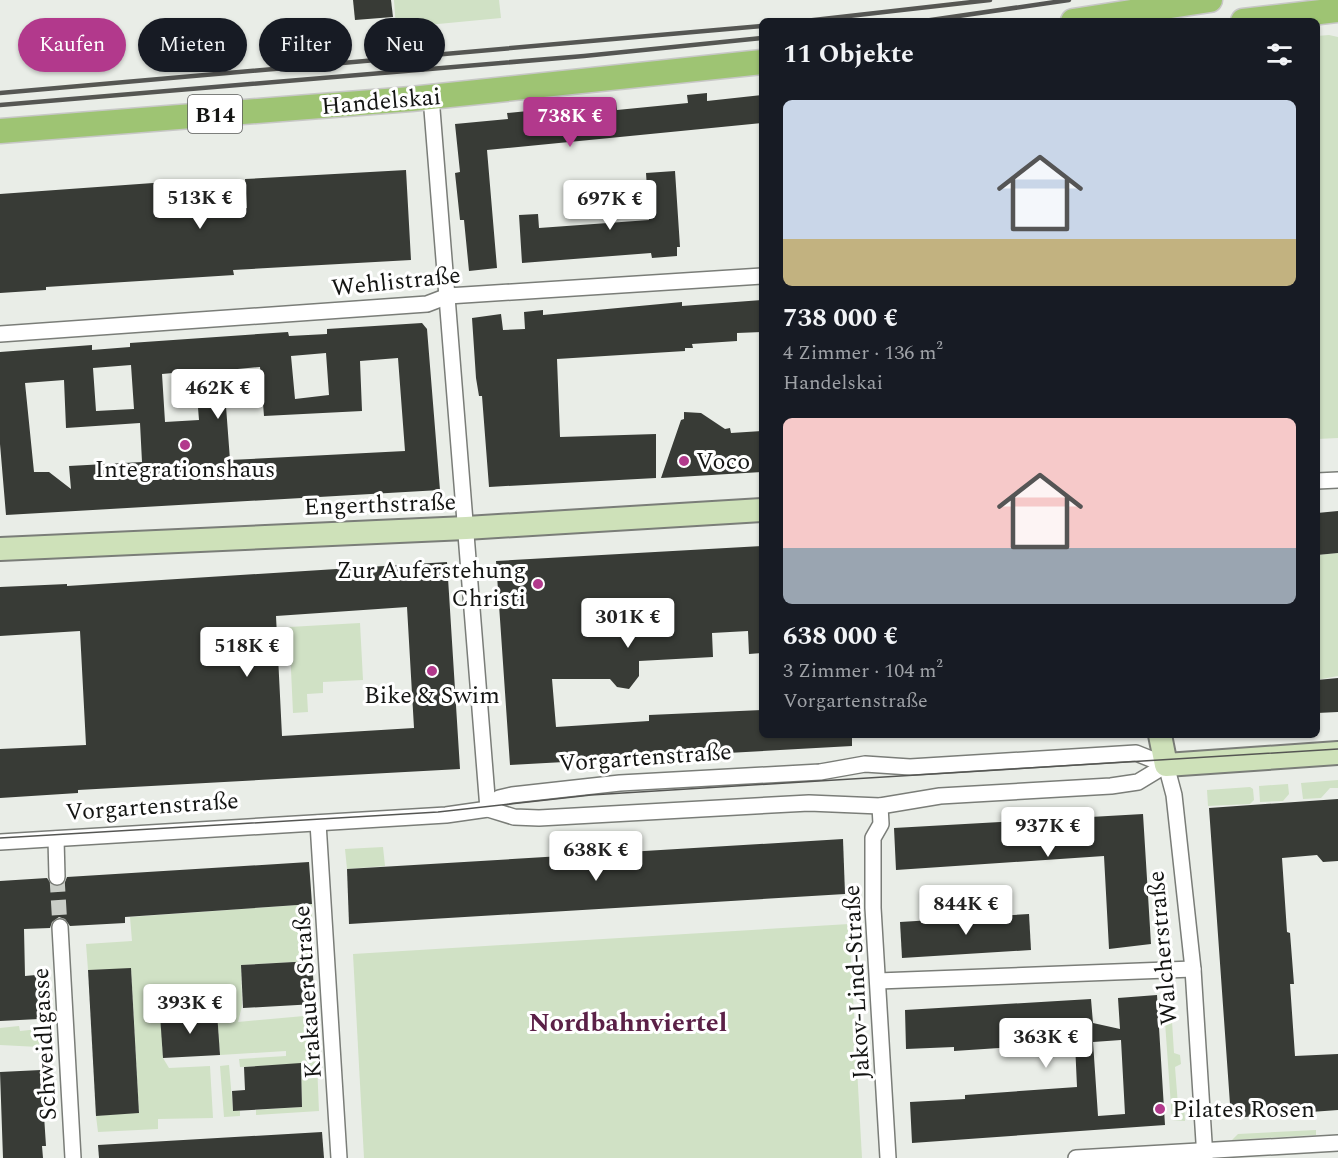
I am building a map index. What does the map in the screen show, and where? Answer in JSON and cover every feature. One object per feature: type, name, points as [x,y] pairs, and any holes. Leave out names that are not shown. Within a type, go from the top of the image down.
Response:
[{"type":"main road","points":[[1093,18],[1210,0]]},
{"type":"main road","points":[[1269,18],[1338,10]]},
{"type":"main road","name":"Handelskai","points":[[0,131],[431,97],[759,62]]},
{"type":"street","points":[[431,97],[488,809]]},
{"type":"street","name":"Wehlistraße","points":[[0,334],[427,304],[448,296],[759,276]]},
{"type":"street","points":[[1320,481],[1338,480]]},
{"type":"street","name":"Engerthstraße","points":[[0,549],[466,528],[759,510]]},
{"type":"street","name":"Walcherstraße","points":[[1161,738],[1174,795],[1193,969],[1205,1154]]},
{"type":"street","name":"Vorgartenstraße","points":[[488,809],[499,798],[573,788],[820,772],[865,764],[910,767],[1136,753],[1167,765],[1338,753]]},
{"type":"street","name":"Vorgartenstraße","points":[[0,842],[446,815],[488,809],[514,817],[539,818],[810,803],[880,806],[940,796],[1111,786],[1138,782],[1167,765]]},
{"type":"street","name":"Jakov-Lind-Straße","points":[[880,806],[881,824],[873,838],[873,908],[888,1158]]},
{"type":"street","name":"Krakauer Straße","points":[[318,823],[339,1158]]},
{"type":"street","points":[[56,839],[57,877]]},
{"type":"street","name":"Schweidlgasse","points":[[60,927],[73,1158]]},
{"type":"street","points":[[878,981],[1193,969]]},
{"type":"street","points":[[1076,1158],[1205,1154],[1338,1143]]},
{"type":"green space","points":[[394,0],[499,0],[501,18],[445,23],[445,18],[395,18]]},
{"type":"green space","points":[[1320,36],[1338,37],[1338,438],[1320,439]]},
{"type":"green space","points":[[1338,553],[1338,676],[1320,679],[1320,555]]},
{"type":"green space","points":[[360,623],[363,680],[323,682],[323,693],[307,694],[308,712],[293,713],[289,627]]},
{"type":"green space","points":[[1338,780],[1338,788],[1330,788],[1321,798],[1303,799],[1301,783]]},
{"type":"green space","points":[[1288,784],[1289,794],[1283,801],[1260,802],[1259,786]]},
{"type":"green space","points":[[1250,787],[1253,789],[1254,800],[1250,804],[1208,806],[1207,790]]},
{"type":"green space","points":[[383,847],[385,866],[347,869],[345,849]]},
{"type":"green space","points":[[312,904],[312,961],[241,965],[242,1006],[238,1022],[315,1015],[319,1111],[256,1115],[256,1110],[302,1107],[301,1064],[240,1067],[239,1059],[286,1056],[286,1051],[220,1055],[217,1012],[161,1016],[163,1058],[169,1068],[210,1066],[213,1118],[158,1119],[158,1129],[98,1132],[96,1116],[139,1112],[131,969],[88,970],[86,944],[132,941],[130,917]]},
{"type":"green space","points":[[849,924],[862,1158],[364,1158],[353,954]]},
{"type":"green space","points":[[1172,1021],[1174,1053],[1180,1055],[1181,1064],[1175,1067],[1178,1105],[1184,1106],[1185,1121],[1172,1120],[1165,1022]]},
{"type":"green space","points":[[19,1026],[20,1031],[39,1029],[39,1047],[0,1045],[0,1028]]},
{"type":"green space","points":[[229,1065],[233,1111],[240,1111],[240,1116],[224,1117],[220,1066]]},
{"type":"green space","points":[[1316,1130],[1316,1135],[1232,1140],[1238,1134]]},
{"type":"building","points":[[353,0],[391,0],[393,17],[355,20]]},
{"type":"building","points":[[707,93],[707,101],[759,95],[759,123],[487,150],[497,268],[469,271],[464,220],[460,220],[455,173],[460,172],[455,124],[508,119],[507,113],[528,111],[529,118],[597,111],[596,104],[616,102],[617,110],[688,103],[687,95]]},
{"type":"building","points":[[406,170],[411,260],[233,270],[234,275],[46,287],[46,290],[0,293],[0,194],[181,181],[184,212],[247,208],[245,179]]},
{"type":"building","points":[[675,171],[680,247],[677,247],[677,256],[652,258],[651,253],[522,263],[519,215],[538,214],[539,228],[649,220],[646,173]]},
{"type":"building","points":[[759,300],[759,332],[737,333],[737,341],[692,344],[693,348],[685,348],[685,351],[557,359],[560,437],[656,434],[656,478],[489,487],[482,396],[479,396],[476,378],[472,318],[501,314],[503,330],[525,329],[524,312],[543,310],[543,315],[682,302],[682,306]]},
{"type":"building","points":[[422,323],[427,329],[440,490],[6,515],[0,444],[0,352],[92,345],[92,350],[130,347],[130,343],[288,332],[289,336],[327,334],[327,329]],"holes":[[[326,353],[329,395],[295,399],[291,356]],[[398,358],[405,451],[230,460],[225,393],[229,393],[227,370],[260,367],[264,416],[362,411],[360,361]],[[131,365],[134,409],[96,411],[93,368]],[[195,371],[199,420],[165,422],[162,374]],[[64,380],[66,428],[140,423],[142,462],[69,466],[71,489],[49,472],[34,472],[25,383]]]},
{"type":"building","points":[[684,412],[701,413],[725,429],[730,428],[731,433],[759,431],[759,472],[661,478],[681,420],[684,419]]},
{"type":"building","points":[[1338,511],[1338,553],[1320,555],[1320,513]]},
{"type":"building","points":[[759,546],[759,653],[749,654],[748,631],[712,633],[713,657],[639,661],[639,676],[629,689],[617,687],[610,679],[552,679],[556,727],[649,721],[649,715],[759,710],[759,738],[852,738],[852,746],[510,765],[496,561]]},
{"type":"building","points":[[447,562],[460,769],[78,790],[78,793],[0,798],[0,749],[86,745],[80,631],[0,636],[0,587],[67,584],[67,586]],"holes":[[[407,607],[414,728],[282,736],[276,616]]]},
{"type":"building","points":[[1338,678],[1338,712],[1320,713],[1320,680]]},
{"type":"building","points":[[1338,799],[1338,861],[1323,862],[1317,855],[1282,858],[1287,932],[1290,933],[1294,984],[1290,984],[1295,1056],[1338,1054],[1338,1110],[1231,1118],[1209,808]]},
{"type":"building","points":[[1143,814],[1151,944],[1109,949],[1104,856],[896,870],[894,828]]},
{"type":"building","points":[[843,839],[845,894],[349,924],[347,869]]},
{"type":"building","points":[[309,862],[312,904],[125,917],[125,923],[70,926],[65,919],[59,917],[52,922],[50,928],[24,929],[25,976],[36,975],[39,1019],[0,1021],[0,881],[47,878],[52,885],[58,887],[65,882],[67,877]]},
{"type":"building","points":[[1029,914],[1031,950],[902,958],[900,922]]},
{"type":"building","points":[[312,961],[315,1004],[243,1008],[241,965]]},
{"type":"building","points":[[131,968],[139,1113],[96,1116],[88,970]]},
{"type":"building","points":[[1157,995],[1165,1125],[912,1143],[910,1102],[965,1099],[965,1095],[1077,1087],[1075,1043],[954,1051],[954,1047],[906,1049],[905,1010],[1091,999],[1093,1023],[1120,1029],[1118,998]],"holes":[[[1121,1040],[1125,1114],[1098,1116],[1093,1042]]]},
{"type":"building","points":[[217,1012],[220,1055],[163,1058],[160,1015]]},
{"type":"building","points":[[301,1063],[302,1107],[233,1111],[232,1091],[245,1090],[244,1067]]},
{"type":"building","points":[[41,1070],[46,1146],[42,1146],[43,1158],[3,1158],[0,1072]]},
{"type":"building","points":[[322,1132],[324,1158],[99,1158],[98,1145]]},
{"type":"tunnel","points":[[57,877],[60,927]]},
{"type":"tram line","points":[[0,838],[438,812],[591,795],[1338,749]]},
{"type":"railway","points":[[831,18],[990,0]]},
{"type":"railway","points":[[945,18],[1069,0]]},
{"type":"railway","points":[[0,93],[759,26]]},
{"type":"railway","points":[[0,105],[584,56],[759,38]]},
{"type":"place","name":"Integrationshaus","points":[[185,445]]},
{"type":"place","name":"Voco","points":[[684,461]]},
{"type":"place","name":"Zur Auferstehung Christi","points":[[538,584]]},
{"type":"place","name":"Bike & Swim","points":[[432,671]]},
{"type":"place","name":"Pilates Rosen","points":[[1160,1109]]},
{"type":"district","name":"Nordbahnviertel","points":[[628,1022]]}]
